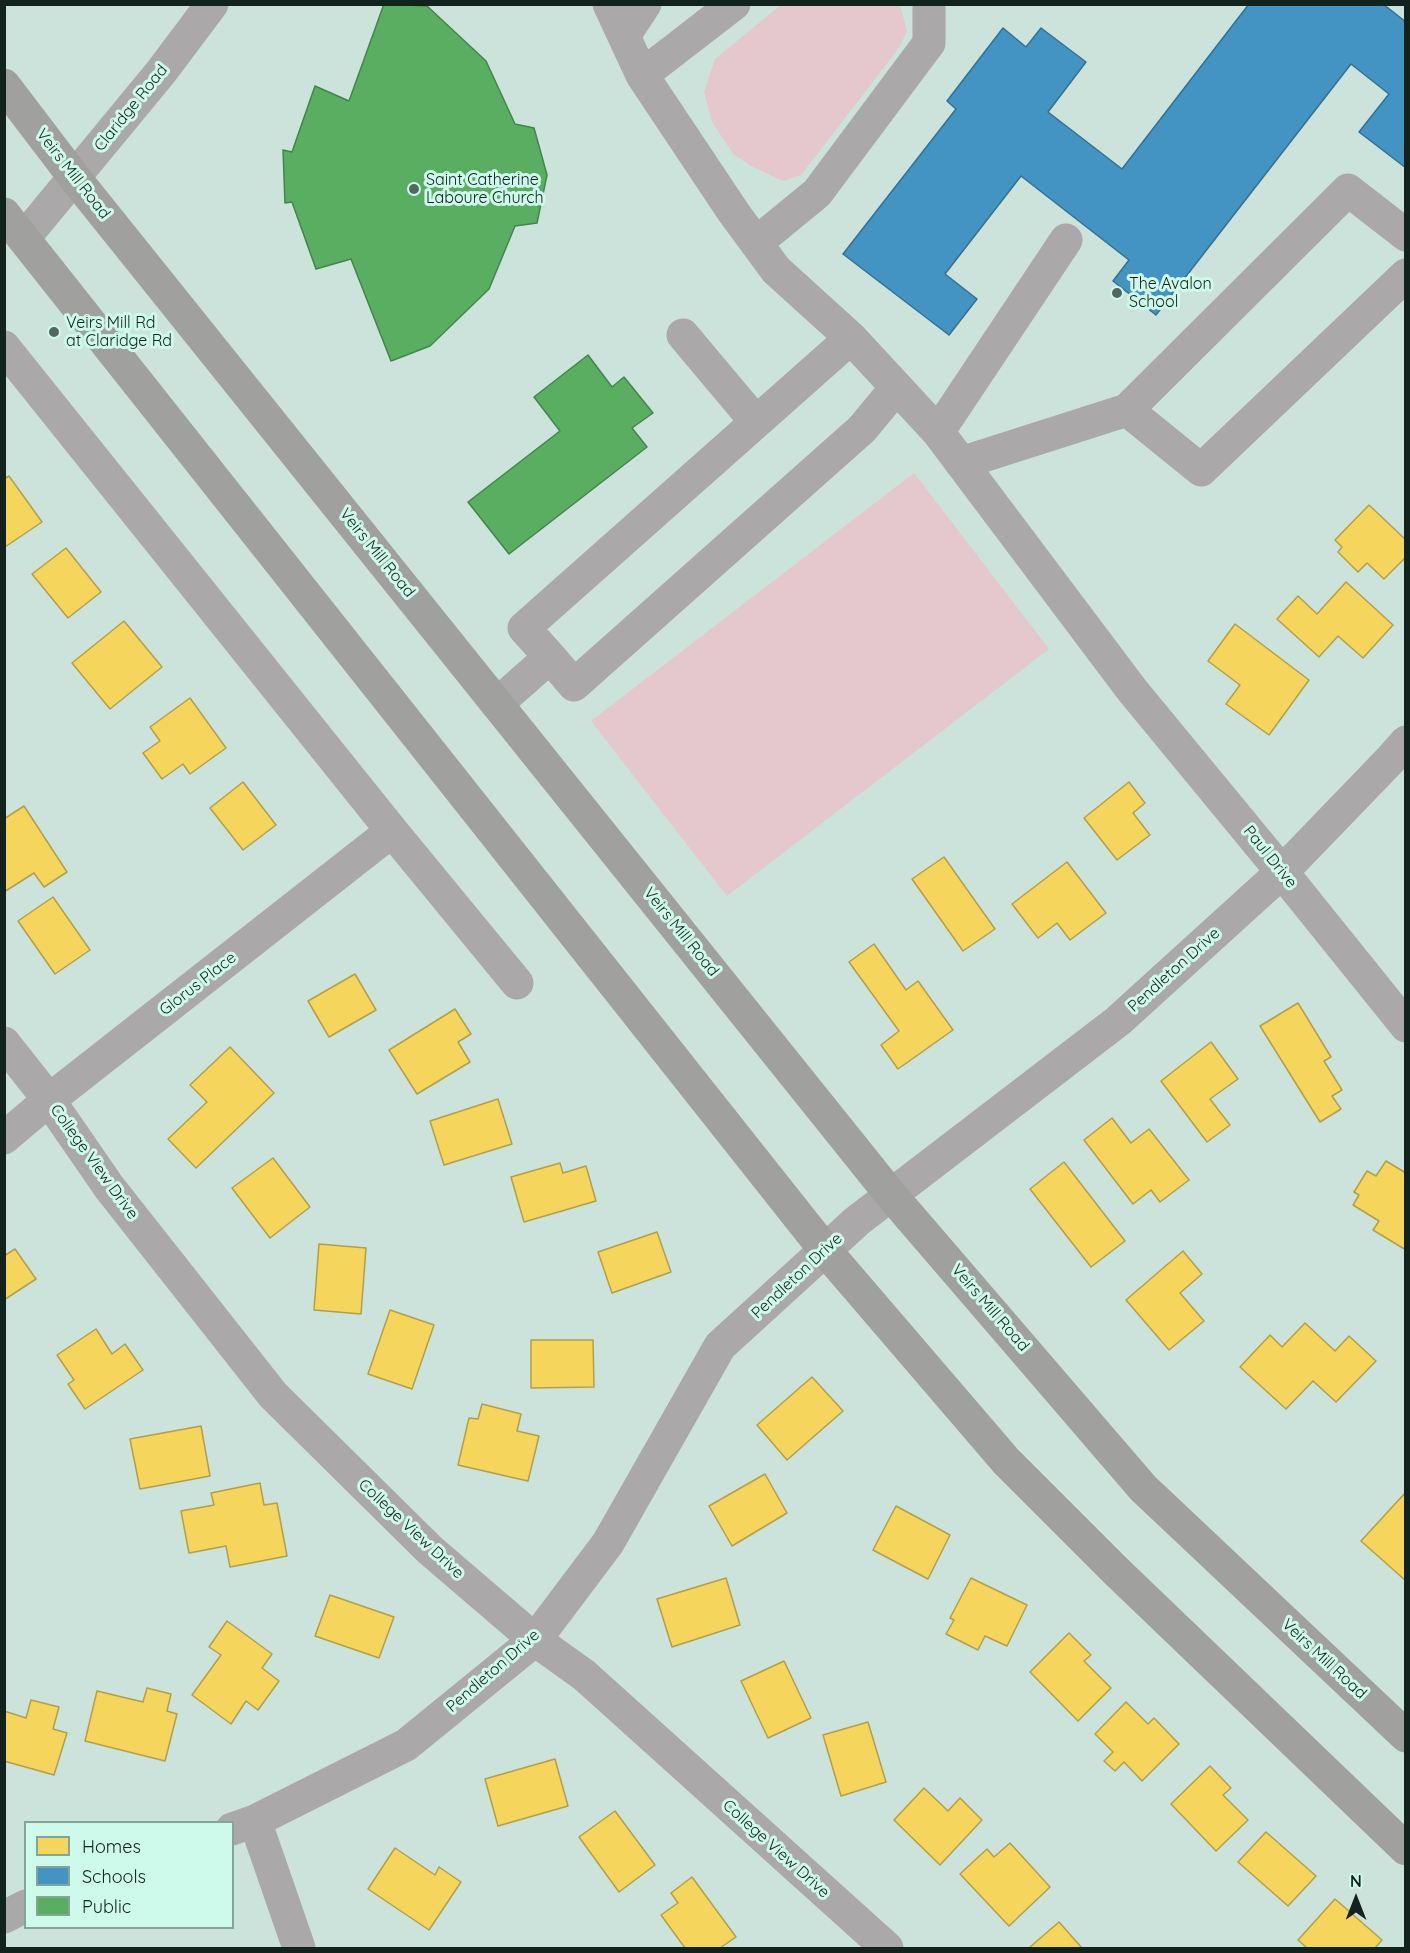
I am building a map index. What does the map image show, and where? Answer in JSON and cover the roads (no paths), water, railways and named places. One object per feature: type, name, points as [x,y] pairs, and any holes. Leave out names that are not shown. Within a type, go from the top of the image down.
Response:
[{"type":"main road","name":"Veirs Mill Road","points":[[4,85],[75,177],[891,1195],[1055,1382],[1143,1488],[1406,1736]]},
{"type":"main road","points":[[14,226],[825,1250],[1006,1461],[1116,1571],[1406,1849]]},
{"type":"street","name":"Claridge Road","points":[[14,226],[75,177],[213,4]]},
{"type":"street","name":"Paul Drive","points":[[609,4],[642,75],[776,270],[851,338],[938,432],[1132,690],[1406,1026]]},
{"type":"street","points":[[624,36],[645,4]]},
{"type":"street","points":[[642,75],[734,4]]},
{"type":"street","points":[[756,243],[817,193],[929,43],[929,4]]},
{"type":"street","points":[[962,464],[1127,410],[1348,190],[1406,235]]},
{"type":"street","points":[[938,432],[1066,240]]},
{"type":"street","points":[[1127,410],[1201,470],[1406,275]]},
{"type":"street","points":[[682,335],[756,422]]},
{"type":"street","points":[[851,338],[524,628],[574,686],[862,429],[896,388]]},
{"type":"street","points":[[4,347],[392,831],[517,983]]},
{"type":"street","points":[[498,703],[550,657]]},
{"type":"street","name":"Pendleton Drive","points":[[244,1825],[406,1745],[535,1640],[608,1543],[720,1346],[856,1221],[1119,1021],[1282,872],[1406,742]]},
{"type":"street","name":"Glorus Place","points":[[4,1138],[49,1100],[392,831]]},
{"type":"street","name":"College View Drive","points":[[4,1043],[49,1100],[109,1187],[273,1395],[430,1550],[535,1640],[584,1676],[887,1948]]},
{"type":"street","points":[[244,1825],[299,1948]]},
{"type":"street","points":[[4,1917],[24,1907]]},
{"type":"place","name":"Saint Catherine Laboure Church","points":[[414,189]]},
{"type":"place","name":"The Avalon School","points":[[1117,293]]},
{"type":"place","name":"Veirs Mill Rd at Claridge Rd","points":[[54,332]]}]
